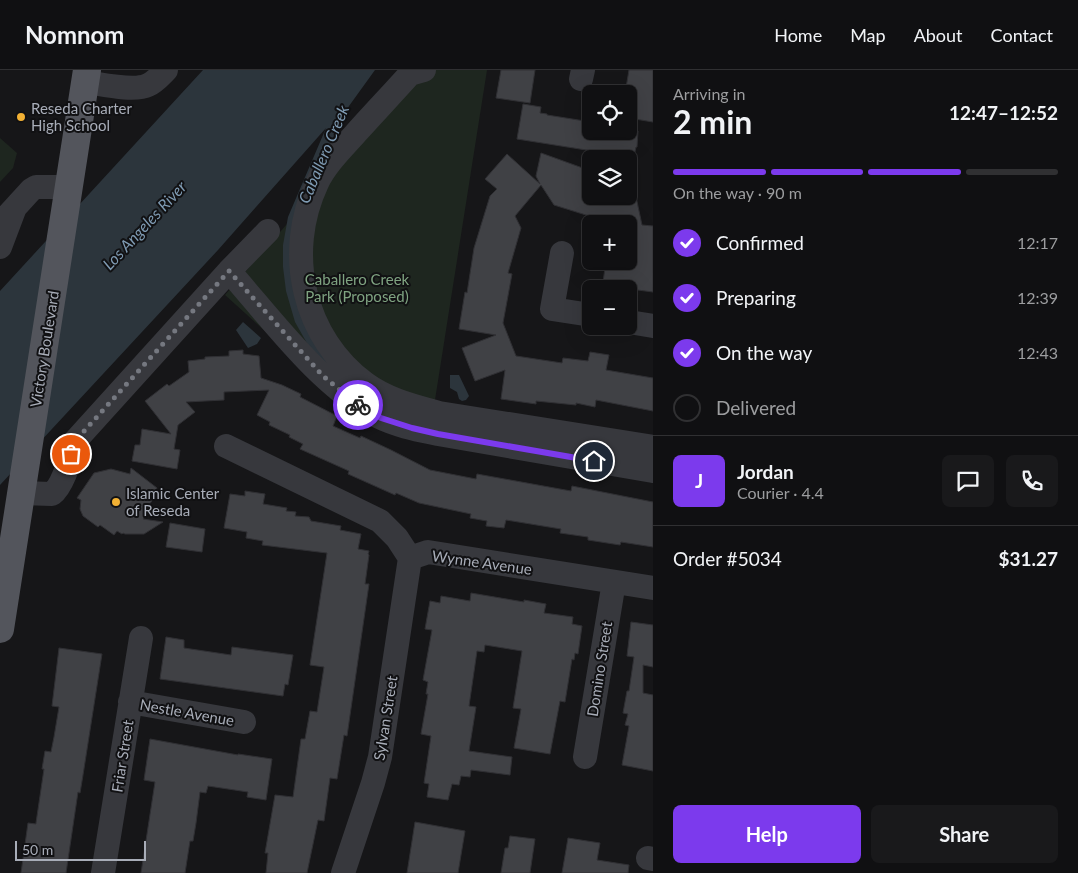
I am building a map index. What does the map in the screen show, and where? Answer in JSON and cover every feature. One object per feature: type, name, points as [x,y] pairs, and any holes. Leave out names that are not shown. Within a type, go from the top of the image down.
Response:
[{"type":"main road","name":"Victory Boulevard","points":[[0,629],[4,584],[20,503],[86,76]]},
{"type":"street","points":[[86,76],[122,87],[146,86],[157,80],[166,70]]},
{"type":"street","points":[[424,70],[410,74],[327,166],[316,184],[304,220],[301,254],[304,289],[312,317],[324,340],[342,363],[366,384],[392,398],[411,405],[440,413],[653,447]]},
{"type":"street","points":[[0,247],[7,217],[31,190],[70,177]]},
{"type":"street","points":[[20,503],[52,494],[56,491],[67,468],[76,440],[229,271],[268,231]]},
{"type":"street","points":[[562,253],[552,309],[582,314]]},
{"type":"street","points":[[229,271],[323,376],[352,401],[381,418],[438,434],[653,471]]},
{"type":"street","points":[[637,323],[653,326]]},
{"type":"street","name":"Wynne Avenue","points":[[226,446],[380,521],[397,538],[410,558],[428,552],[653,588]]},
{"type":"street","name":"Sylvan Street","points":[[344,873],[380,757],[410,558]]},
{"type":"street","name":"Domino Street","points":[[584,757],[614,582]]},
{"type":"street","name":"Friar Street","points":[[103,873],[141,638]]},
{"type":"street","name":"Nestle Avenue","points":[[130,702],[244,722]]},
{"type":"green space","name":"Caballero Creek Park (Proposed)","points":[[409,70],[487,70],[429,438],[339,398],[225,295],[411,82]]},
{"type":"green space","points":[[0,138],[17,153],[13,168],[0,182]]},
{"type":"water","points":[[203,70],[375,70],[349,106],[311,182],[295,248],[352,381],[653,454],[653,464],[370,405],[312,352],[295,322],[286,291],[283,245],[288,217],[326,128],[218,250],[0,485],[0,291]]},
{"type":"water","points":[[243,322],[261,338],[257,344],[248,348],[236,330]]},
{"type":"water","points":[[450,375],[459,375],[469,396],[466,400],[462,401],[459,399],[457,392],[450,388]]},
{"type":"building","points":[[501,70],[535,70],[530,103],[496,98]]},
{"type":"building","points":[[629,70],[653,70],[653,122],[637,119],[637,85],[626,85]]},
{"type":"building","points":[[523,104],[541,107],[540,113],[547,115],[582,121],[582,140],[637,140],[638,131],[637,147],[635,150],[586,150],[517,139]]},
{"type":"building","points":[[541,153],[582,168],[582,205],[637,205],[637,201],[642,225],[653,226],[653,292],[637,290],[637,280],[603,280],[605,270],[637,270],[637,215],[586,215],[554,205],[541,185],[515,216],[521,228],[508,273],[512,274],[503,323],[516,356],[562,363],[563,358],[588,361],[590,352],[609,355],[606,370],[653,378],[653,411],[596,400],[595,407],[576,403],[576,405],[536,401],[536,404],[501,399],[505,370],[475,381],[462,348],[496,335],[459,329],[474,248],[490,196],[497,189],[485,179],[507,154],[540,184],[536,176]]},
{"type":"building","points":[[243,350],[243,354],[259,356],[261,378],[301,394],[300,397],[337,416],[333,426],[360,438],[361,436],[430,470],[476,479],[477,474],[571,491],[572,486],[653,502],[653,547],[621,542],[620,545],[588,540],[588,537],[560,533],[561,529],[506,520],[504,528],[486,526],[487,521],[470,518],[471,514],[419,503],[396,493],[395,495],[348,474],[349,471],[300,449],[303,444],[289,437],[290,435],[269,425],[270,422],[257,415],[269,390],[224,392],[224,400],[186,402],[195,412],[178,425],[174,449],[180,450],[177,469],[132,461],[135,445],[140,445],[142,429],[171,434],[145,401],[167,384],[169,386],[189,372],[188,361],[205,359],[205,357],[229,356],[229,351]]},
{"type":"building","name":"Islamic Center of Reseda","points":[[131,468],[157,488],[153,494],[156,496],[147,507],[151,509],[143,519],[163,522],[144,534],[122,534],[117,531],[114,535],[100,525],[98,527],[83,516],[80,509],[81,500],[77,498],[94,473],[111,469],[130,474]]},
{"type":"building","points":[[245,491],[265,494],[263,504],[287,508],[286,511],[296,512],[295,516],[309,517],[311,521],[341,526],[340,530],[361,534],[358,549],[369,551],[365,584],[369,584],[347,736],[344,735],[337,779],[330,778],[324,821],[318,820],[307,873],[266,873],[268,853],[265,853],[275,795],[293,797],[301,739],[305,739],[310,711],[317,712],[324,667],[310,665],[327,553],[262,545],[263,541],[246,538],[247,532],[224,528],[230,494],[245,496]]},
{"type":"building","points":[[170,523],[205,529],[202,552],[166,547]]},
{"type":"building","points":[[471,593],[546,604],[544,613],[573,617],[572,624],[582,626],[578,654],[575,653],[574,660],[572,659],[565,702],[560,701],[550,754],[514,748],[521,709],[513,708],[522,651],[485,645],[484,652],[477,651],[469,706],[476,707],[469,751],[512,757],[510,775],[471,770],[470,777],[461,776],[459,785],[452,784],[448,800],[427,797],[429,784],[424,783],[431,736],[421,734],[428,694],[426,694],[428,682],[423,680],[432,630],[425,629],[430,601],[440,603],[441,596],[470,601]]},
{"type":"building","points":[[631,622],[653,625],[653,667],[643,665],[643,693],[653,695],[653,771],[622,765],[629,726],[625,725],[628,714],[623,713],[627,691],[629,691],[634,657],[627,656]]},
{"type":"building","points":[[166,637],[184,640],[184,648],[231,655],[232,647],[293,655],[288,685],[285,684],[283,696],[160,679]]},
{"type":"building","points":[[59,648],[102,654],[80,793],[78,792],[66,873],[21,873],[28,823],[36,824],[45,751],[51,752],[54,737],[59,707],[52,706]]},
{"type":"building","points":[[150,739],[238,755],[272,759],[266,800],[247,797],[248,792],[208,786],[206,793],[200,792],[193,841],[190,841],[185,873],[141,873],[155,782],[144,780]]},
{"type":"building","points":[[415,822],[465,831],[458,873],[407,873]]},
{"type":"building","points":[[510,836],[535,839],[530,873],[501,873],[505,848],[508,848]]},
{"type":"building","points":[[568,838],[600,843],[597,860],[629,865],[628,873],[562,873]]},
{"type":"way so far","points":[[71,454],[76,440],[229,271],[323,376],[358,405]]},
{"type":"place","name":"Reseda Charter High School","points":[[21,117]]},
{"type":"place","name":"Islamic Center of Reseda","points":[[116,502]]},
{"type":"route","points":[[358,405],[381,418],[412,428],[594,461]]},
{"type":"water label","name":"Caballero Creek","points":[[323,154]]},
{"type":"water label","name":"Los Angeles River","points":[[144,225]]}]
